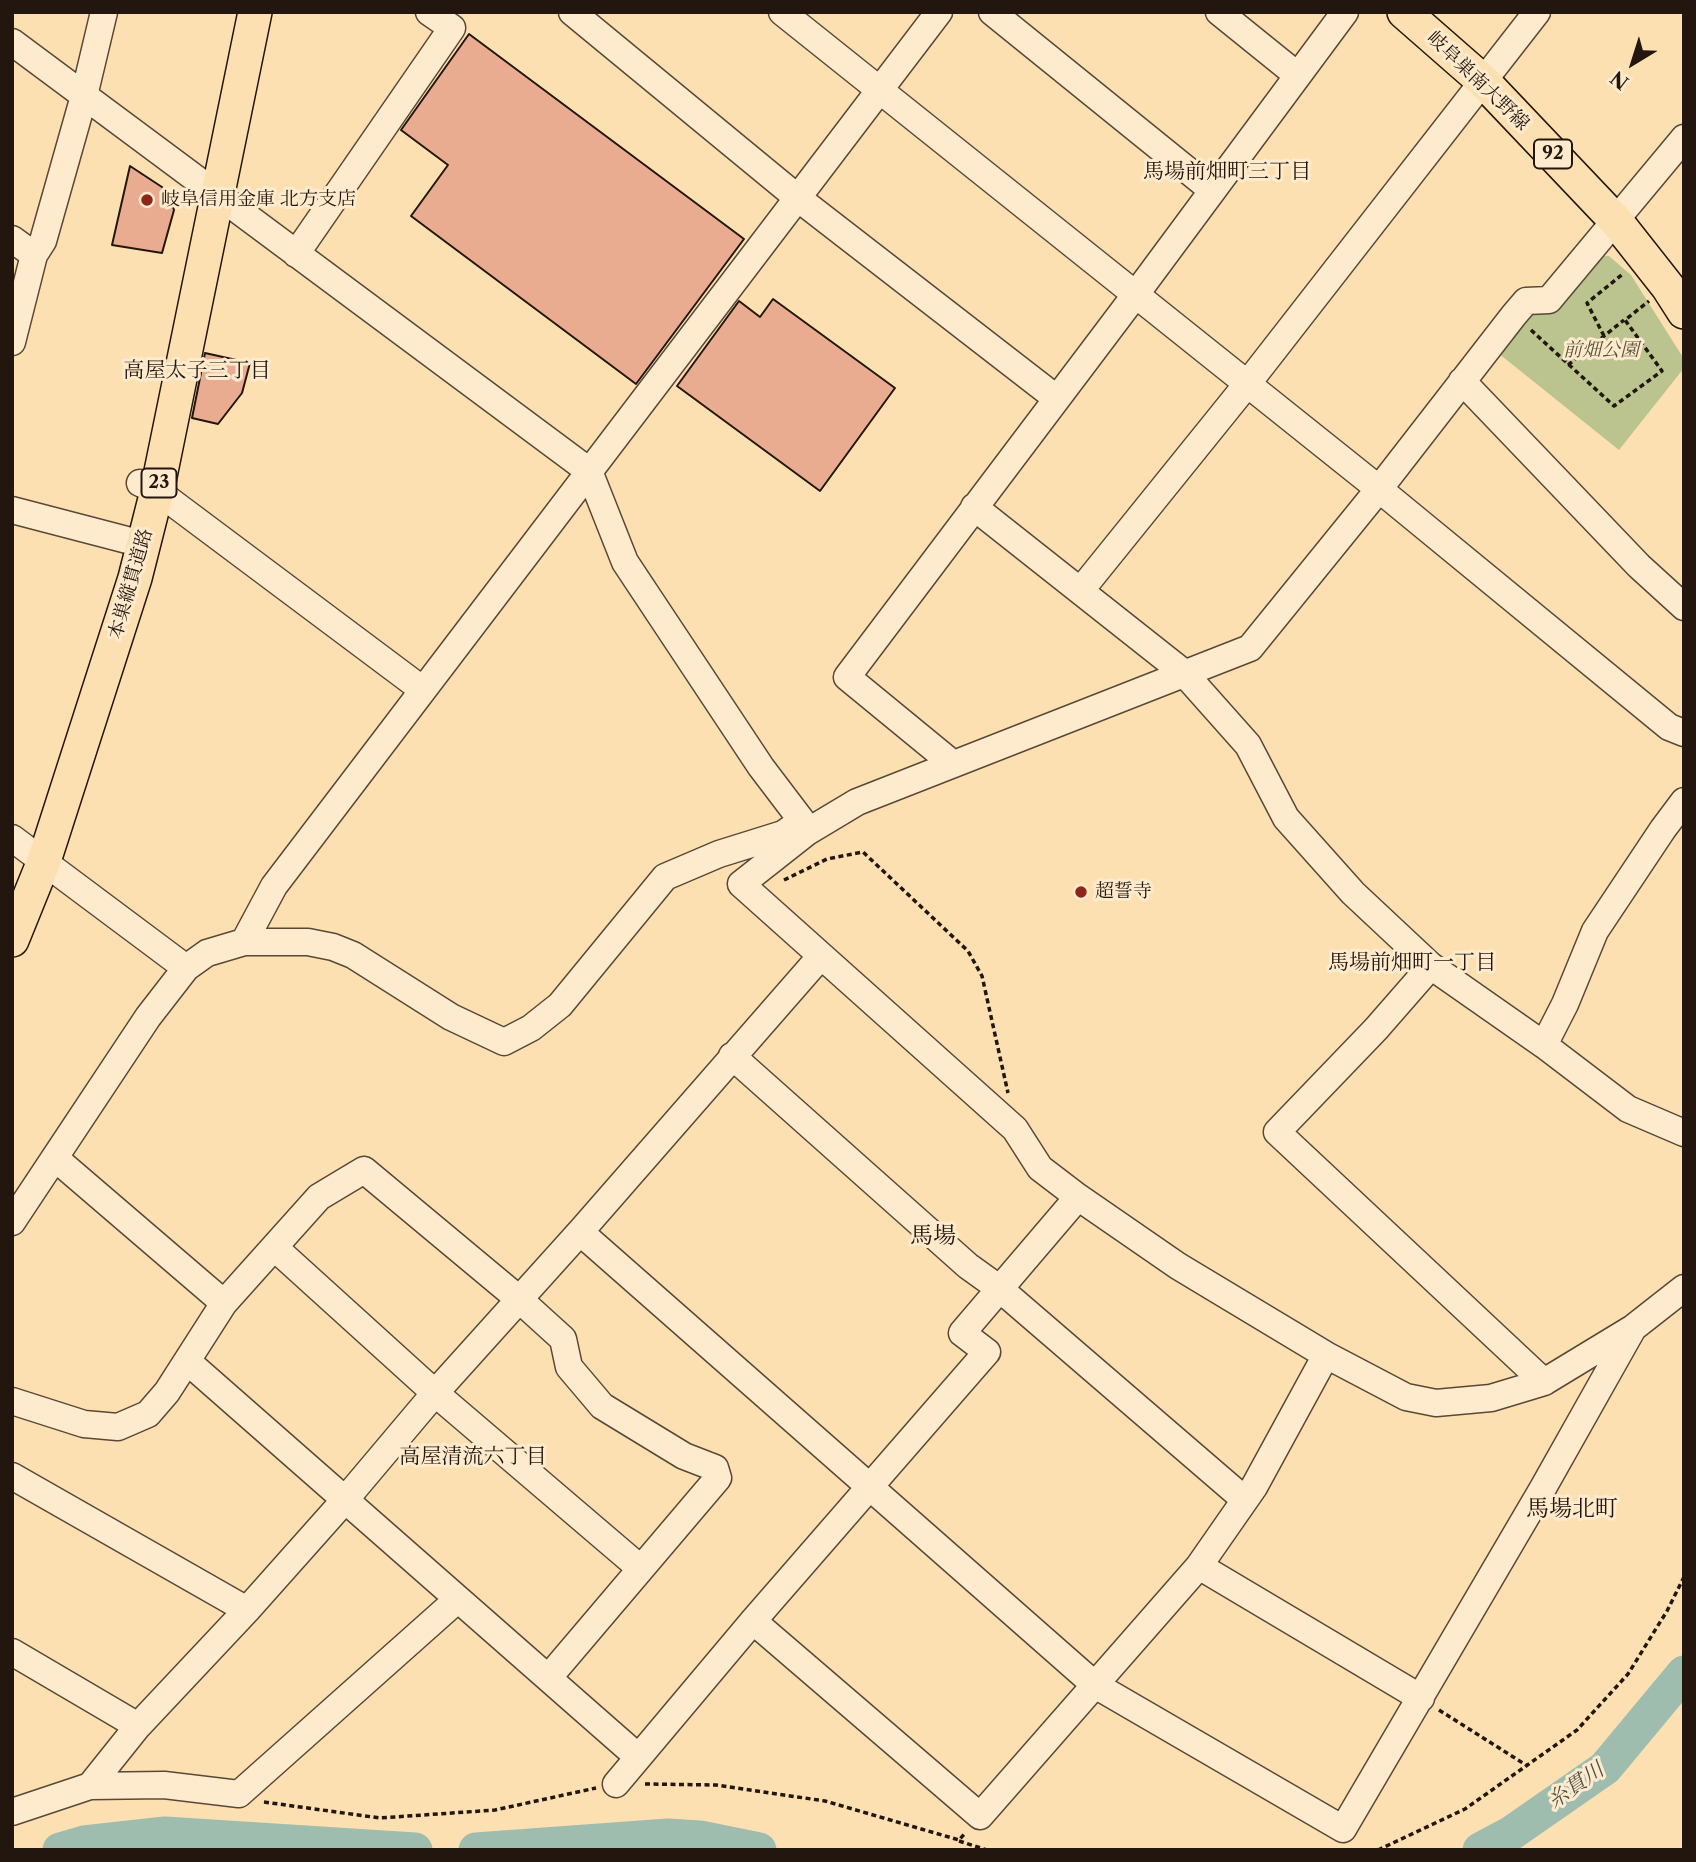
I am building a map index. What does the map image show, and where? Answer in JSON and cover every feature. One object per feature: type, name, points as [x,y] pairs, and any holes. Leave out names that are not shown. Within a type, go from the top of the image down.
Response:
[{"type":"main road","name":"本巣縦貫道路","points":[[210,190],[235,12]]},
{"type":"main road","name":"本巣縦貫道路","points":[[12,892],[135,578],[148,487],[210,190],[255,12]]},
{"type":"main road","name":"岐阜巣南大野線","points":[[1404,12],[1484,82],[1616,221],[1676,300]]},
{"type":"main road","name":"本巣縦貫道路","points":[[12,940],[28,850],[127,540],[148,487]]},
{"type":"street","points":[[12,342],[34,255],[43,241],[84,96],[104,12]]},
{"type":"street","points":[[296,254],[452,28],[429,12]]},
{"type":"street","points":[[572,12],[799,199],[1056,398]]},
{"type":"street","points":[[782,12],[1248,383],[1669,727],[1684,733]]},
{"type":"street","points":[[244,942],[274,886],[939,12]]},
{"type":"street","points":[[992,12],[1212,190]]},
{"type":"street","points":[[1219,12],[1297,75]]},
{"type":"street","points":[[953,764],[847,677],[1345,12]]},
{"type":"street","points":[[1081,590],[1248,383],[1537,12]]},
{"type":"street","points":[[12,42],[589,471],[625,562],[761,767],[805,827]]},
{"type":"street","points":[[12,1222],[148,1017],[186,968],[207,953],[244,942],[308,942],[333,947],[353,955],[451,1017],[503,1042],[531,1028],[560,1005],[665,877],[719,854],[805,827],[857,802],[1250,648],[1379,489],[1514,315],[1526,302],[1549,300],[1684,138]]},
{"type":"street","points":[[12,239],[34,255]]},
{"type":"street","points":[[1462,381],[1639,566],[1684,607]]},
{"type":"street","points":[[148,487],[423,690]]},
{"type":"street","points":[[974,507],[1184,673],[1248,745],[1286,818],[1353,893],[1431,966],[1544,1045],[1628,1109],[1684,1133]]},
{"type":"street","points":[[12,510],[127,540]]},
{"type":"street","points":[[1544,1045],[1565,1004],[1595,931],[1662,829],[1684,802]]},
{"type":"street","points":[[805,827],[741,884],[1015,1129],[1040,1168],[1178,1266],[1326,1355],[1406,1397],[1436,1403],[1491,1398],[1544,1382],[1633,1328],[1684,1288]]},
{"type":"street","points":[[28,850],[186,968]]},
{"type":"street","points":[[90,1786],[138,1726],[344,1501],[435,1393],[520,1300],[821,956]]},
{"type":"street","points":[[1431,966],[1376,1029],[1278,1132],[1544,1382]]},
{"type":"street","points":[[732,1056],[968,1266],[1000,1289],[1245,1500]]},
{"type":"street","points":[[55,1158],[224,1303]]},
{"type":"street","points":[[12,1401],[85,1424],[118,1427],[148,1414],[167,1392],[224,1303],[319,1197],[364,1170],[563,1339],[569,1367],[603,1406],[684,1456],[716,1468],[718,1478],[550,1677]]},
{"type":"street","points":[[616,1784],[753,1621],[987,1352],[962,1333],[1078,1197]]},
{"type":"street","points":[[580,1232],[1095,1685],[1343,1829],[1633,1328]]},
{"type":"street","points":[[275,1248],[435,1393],[640,1568]]},
{"type":"street","points":[[753,1621],[980,1816],[1199,1566],[1245,1500],[1326,1355]]},
{"type":"street","points":[[187,1361],[638,1757]]},
{"type":"street","points":[[12,1476],[247,1610]]},
{"type":"street","points":[[1199,1566],[1421,1698]]},
{"type":"street","points":[[15,1808],[90,1786],[164,1785],[239,1794],[458,1599]]},
{"type":"street","points":[[12,1652],[138,1726]]},
{"type":"path","points":[[1604,336],[1587,303],[1645,257]]},
{"type":"path","points":[[1568,365],[1625,320],[1676,300]]},
{"type":"path","points":[[1514,315],[1614,406],[1662,371],[1625,320]]},
{"type":"path","points":[[754,895],[827,859],[863,852],[968,951],[982,976],[1015,1129]]},
{"type":"path","points":[[1378,1850],[1465,1809],[1577,1730],[1628,1674],[1667,1611],[1684,1577]]},
{"type":"path","points":[[1421,1698],[1526,1765]]},
{"type":"path","points":[[239,1794],[274,1805],[380,1818],[495,1810],[616,1784],[716,1785],[825,1801],[987,1850]]},
{"type":"path","points":[[959,1840],[980,1816]]},
{"type":"green space","name":"前畑公園","points":[[1592,255],[1609,256],[1631,275],[1684,359],[1684,368],[1619,450],[1498,353],[1529,313]]},
{"type":"building","points":[[469,34],[744,239],[636,384],[411,216],[448,165],[401,130]]},
{"type":"building","name":"岐阜信用金庫 北方支店","points":[[130,166],[168,191],[174,210],[162,253],[112,245]]},
{"type":"building","points":[[773,299],[895,388],[820,491],[677,386],[739,301],[760,317]]},
{"type":"building","points":[[205,353],[250,363],[242,393],[218,424],[192,418]]},
{"type":"waterway","name":"糸貫川","points":[[1480,1850],[1510,1834],[1605,1768],[1684,1673]]},
{"type":"waterway","name":"糸貫川","points":[[60,1850],[84,1843],[165,1834],[415,1850]]},
{"type":"waterway","name":"糸貫川","points":[[476,1850],[668,1836],[700,1838],[759,1850]]},
{"type":"place","name":"岐阜信用金庫 北方支店","points":[[147,200]]},
{"type":"place","name":"超誓寺","points":[[1081,892]]},
{"type":"district","name":"馬場前畑町三丁目","points":[[1227,172]]},
{"type":"district","name":"高屋太子三丁目","points":[[197,371]]},
{"type":"district","name":"馬場前畑町一丁目","points":[[1412,963]]},
{"type":"district","name":"馬場","points":[[933,1236]]},
{"type":"district","name":"高屋清流六丁目","points":[[473,1457]]},
{"type":"district","name":"馬場北町","points":[[1572,1509]]}]
